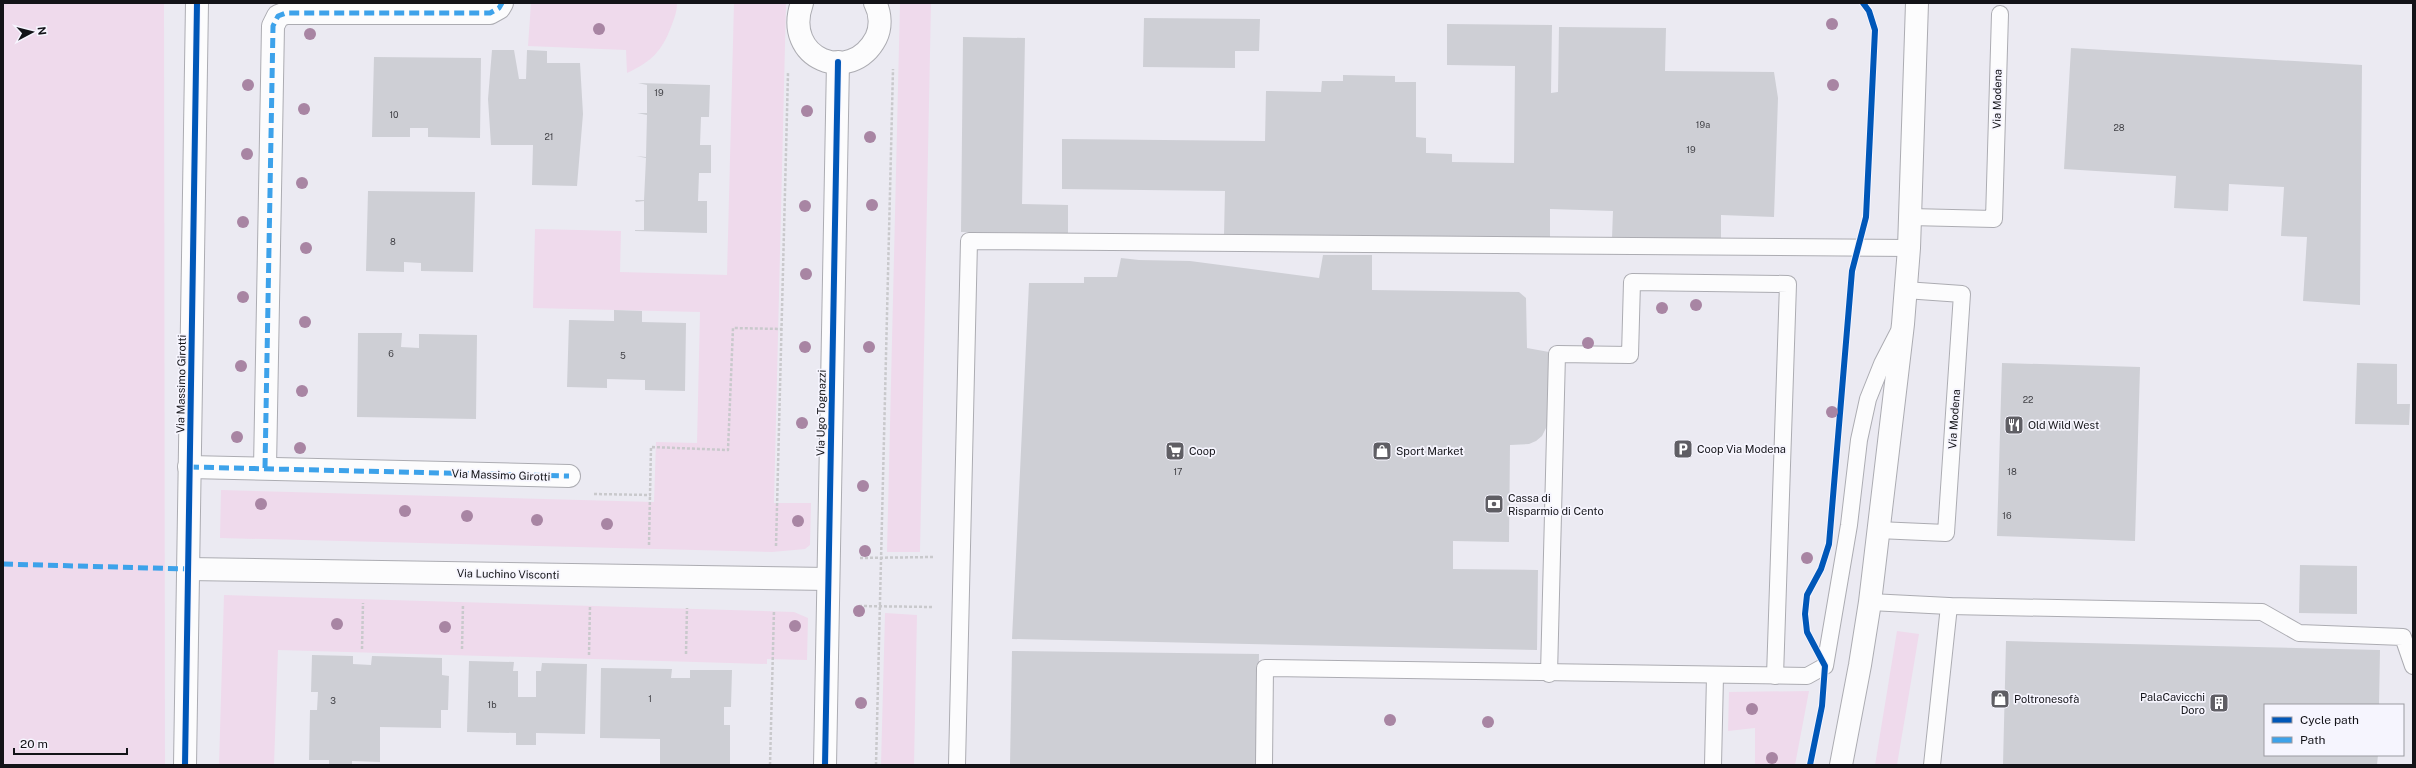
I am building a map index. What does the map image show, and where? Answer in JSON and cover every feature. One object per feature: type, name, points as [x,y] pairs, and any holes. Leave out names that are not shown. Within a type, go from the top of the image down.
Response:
[{"type":"street","name":"Via Massimo Girotti","points":[[185,765],[197,3]]},
{"type":"street","points":[[265,468],[273,26],[278,16],[286,13],[490,13],[499,8],[502,3]]},
{"type":"street","points":[[802,3],[797,28],[807,48],[826,62],[855,60],[871,47],[878,33],[880,21],[875,3]]},
{"type":"street","points":[[1841,765],[1870,602],[1903,324],[1909,248],[1917,3]]},
{"type":"street","name":"Via Ugo Tognazzi","points":[[825,765],[838,62]]},
{"type":"street","name":"Via Massimo Girotti","points":[[189,467],[569,476]]},
{"type":"street","name":"Via Luchino Visconti","points":[[188,569],[828,569]]},
{"type":"lane","name":"Via Modena","points":[[1910,217],[1994,220],[2000,14]]},
{"type":"lane","points":[[957,765],[969,241],[1909,248]]},
{"type":"lane","points":[[1549,674],[1557,354],[1630,355],[1632,282],[1788,284],[1775,676]]},
{"type":"lane","name":"Via Modena","points":[[1878,530],[1946,533],[1962,294],[1906,290]]},
{"type":"lane","points":[[1264,765],[1265,668],[1549,674],[1807,676],[1825,666],[1850,525],[1859,440],[1868,399],[1882,364],[1903,324]]},
{"type":"lane","points":[[1870,602],[1949,606],[2262,612],[2299,633],[2403,637],[2413,666]]},
{"type":"lane","points":[[1932,765],[1949,606]]},
{"type":"lane","points":[[1713,765],[1716,676]]},
{"type":"path","points":[[876,765],[893,66]]},
{"type":"path","points":[[776,550],[788,67]]},
{"type":"path","points":[[649,547],[650,495]]},
{"type":"path","points":[[828,569],[881,558],[961,557]]},
{"type":"path","points":[[462,649],[463,596]]},
{"type":"path","points":[[589,655],[590,598]]},
{"type":"path","points":[[362,649],[363,602]]},
{"type":"path","points":[[828,605],[960,608]]},
{"type":"path","points":[[686,654],[687,607]]},
{"type":"path","points":[[770,765],[774,609]]},
{"type":"shaded area","points":[[3,3],[164,3],[165,765],[3,765]]},
{"type":"shaded area","points":[[531,3],[677,3],[676,12],[664,43],[655,55],[643,65],[627,73],[626,50],[528,46]]},
{"type":"shaded area","points":[[734,3],[786,3],[774,503],[811,503],[810,545],[805,549],[772,552],[220,538],[221,490],[654,502],[656,442],[697,443],[700,312],[533,308],[535,229],[621,231],[620,272],[727,275]]},
{"type":"shaded area","points":[[900,3],[931,3],[920,552],[887,552]]},
{"type":"shaded area","points":[[224,595],[794,612],[808,618],[807,660],[767,659],[767,664],[278,650],[274,765],[219,765]]},
{"type":"shaded area","points":[[885,613],[917,615],[914,765],[881,765]]},
{"type":"shaded area","points":[[1897,631],[1919,634],[1897,765],[1875,765]]},
{"type":"shaded area","points":[[1809,691],[1795,765],[1755,765],[1755,728],[1728,731],[1729,692]]},
{"type":"building","points":[[1144,18],[1260,19],[1259,51],[1235,51],[1235,68],[1143,67]]},
{"type":"building","points":[[1447,24],[1552,25],[1551,93],[1558,92],[1559,27],[1666,28],[1665,71],[1774,72],[1778,98],[1774,217],[1721,215],[1721,241],[1612,238],[1613,211],[1550,209],[1550,238],[1224,235],[1225,191],[1062,189],[1062,139],[1265,141],[1266,91],[1321,92],[1322,81],[1343,81],[1343,75],[1395,76],[1395,82],[1416,82],[1416,137],[1426,138],[1426,153],[1452,154],[1452,162],[1514,163],[1515,66],[1447,65]]},
{"type":"building","points":[[963,37],[1025,38],[1022,204],[1068,205],[1068,233],[961,232]]},
{"type":"building","points":[[2071,48],[2362,65],[2360,305],[2303,301],[2307,237],[2281,236],[2284,187],[2229,184],[2228,211],[2174,208],[2176,176],[2064,169]]},
{"type":"building","points":[[492,50],[514,50],[519,79],[526,79],[527,50],[547,51],[547,63],[580,63],[583,114],[577,186],[532,185],[533,145],[491,145],[488,99]]},
{"type":"building","points":[[374,57],[481,58],[480,138],[428,137],[428,128],[410,128],[410,137],[372,137]]},
{"type":"building","points":[[638,83],[710,85],[709,117],[701,117],[700,145],[711,145],[711,173],[699,173],[698,201],[707,201],[707,233],[635,231],[644,230],[644,201],[636,202],[635,200],[644,200],[646,158],[636,156],[646,157],[647,115],[637,113],[647,113],[647,85]]},
{"type":"building","points":[[368,191],[475,192],[473,272],[421,271],[421,263],[404,262],[404,272],[366,271]]},
{"type":"building","points":[[1323,255],[1372,255],[1372,290],[1519,292],[1526,298],[1527,348],[1549,352],[1548,424],[1542,436],[1536,441],[1529,444],[1510,445],[1509,542],[1453,541],[1453,569],[1538,570],[1537,650],[1012,639],[1029,283],[1084,283],[1084,277],[1117,277],[1121,258],[1139,260],[1190,261],[1319,278]]},
{"type":"building","points":[[614,310],[642,311],[642,322],[686,323],[685,391],[645,390],[645,380],[607,379],[607,388],[567,387],[569,320],[614,321]]},
{"type":"building","points":[[358,333],[402,333],[401,347],[419,348],[419,334],[477,335],[476,419],[357,417]]},
{"type":"building","points":[[2002,363],[2140,367],[2135,541],[1997,536]]},
{"type":"building","points":[[2357,363],[2397,364],[2397,404],[2410,404],[2409,425],[2355,424]]},
{"type":"building","points":[[2300,565],[2357,566],[2357,614],[2299,613]]},
{"type":"building","name":"PalaCavicchi Doro","points":[[2006,641],[2380,650],[2379,704],[2264,704],[2264,756],[2378,756],[2377,765],[2003,765]]},
{"type":"building","points":[[1012,651],[1259,654],[1257,765],[1010,765]]},
{"type":"building","points":[[312,655],[353,656],[353,664],[371,665],[372,656],[442,658],[442,675],[449,676],[448,710],[441,710],[441,728],[380,727],[380,762],[352,761],[352,765],[329,765],[329,760],[309,760],[310,710],[317,710],[318,692],[311,692]]},
{"type":"building","points":[[469,661],[514,662],[513,671],[518,671],[518,697],[536,697],[536,671],[541,671],[542,663],[587,664],[585,734],[536,733],[536,745],[516,745],[516,733],[467,732]]},
{"type":"building","points":[[601,668],[672,669],[671,678],[690,678],[690,670],[732,670],[731,707],[724,707],[724,725],[730,725],[730,765],[660,765],[660,739],[600,738]]},
{"type":"marked path","points":[[265,468],[273,26],[278,16],[286,13],[490,13],[499,8],[502,3]]},
{"type":"marked path","points":[[189,467],[569,476]]},
{"type":"marked path","points":[[3,564],[188,569]]},
{"type":"cycle path","points":[[185,765],[197,3]]},
{"type":"cycle path","points":[[1810,765],[1822,706],[1825,666],[1807,632],[1805,614],[1807,595],[1821,569],[1829,544],[1852,271],[1866,217],[1875,30],[1869,11],[1863,3]]},
{"type":"cycle path","points":[[825,765],[838,62]]},
{"type":"place","name":"Old Wild West","points":[[2014,425]]},
{"type":"place","name":"Coop Via Modena","points":[[1683,449]]},
{"type":"place","name":"Coop","points":[[1175,451]]},
{"type":"place","name":"Sport Market","points":[[1382,451]]},
{"type":"place","name":"Cassa di Risparmio di Cento","points":[[1494,504]]},
{"type":"place","name":"Poltronesofà","points":[[2000,699]]},
{"type":"place","name":"PalaCavicchi Doro","points":[[2219,703]]}]
